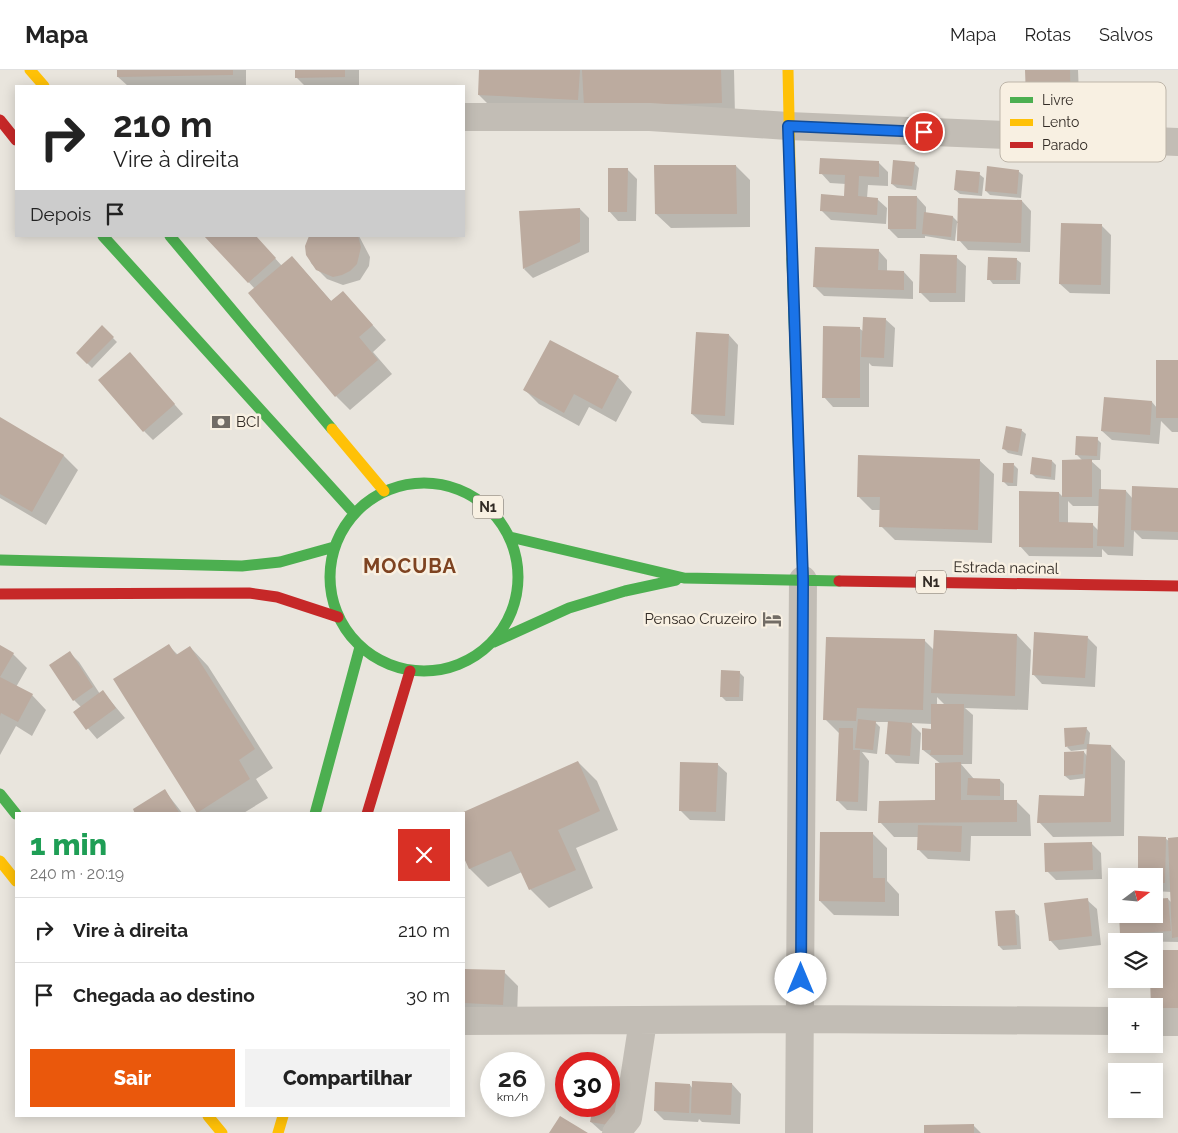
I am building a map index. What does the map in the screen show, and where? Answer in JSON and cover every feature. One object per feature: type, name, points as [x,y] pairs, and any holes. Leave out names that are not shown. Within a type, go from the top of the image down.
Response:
[{"type":"main road","points":[[30,70],[43,85]]},
{"type":"main road","points":[[788,70],[788,126],[803,580]]},
{"type":"main road","points":[[0,120],[15,139]]},
{"type":"main road","points":[[104,237],[354,513]]},
{"type":"main road","points":[[171,237],[384,491]]},
{"type":"main road","name":"N1","points":[[494,642],[513,610],[519,573],[510,537],[488,507],[456,488],[420,482],[384,491],[354,513],[342,529],[334,547],[330,570],[331,586],[338,617],[360,647],[383,663],[410,672],[456,667],[494,642],[569,608],[625,590],[684,578]]},
{"type":"main road","name":"N1","points":[[510,537],[684,578]]},
{"type":"main road","points":[[0,560],[242,566],[280,562],[334,547]]},
{"type":"main road","name":"Estrada nacinal","points":[[684,578],[1178,586]]},
{"type":"main road","points":[[0,594],[249,593],[277,598],[338,617]]},
{"type":"main road","points":[[316,812],[360,647]]},
{"type":"main road","points":[[368,812],[410,672]]},
{"type":"main road","points":[[0,794],[15,813]]},
{"type":"main road","points":[[0,861],[15,880]]},
{"type":"main road","points":[[209,1117],[227,1130]]},
{"type":"street","points":[[465,117],[650,117],[788,126],[1000,135]]},
{"type":"street","points":[[799,1133],[803,580]]},
{"type":"street","points":[[465,1021],[801,1019],[1108,1022]]},
{"type":"street","points":[[616,1133],[628,1118],[642,1021]]},
{"type":"street","points":[[1163,1022],[1178,1022]]},
{"type":"building","points":[[117,70],[233,70],[233,75],[117,77]]},
{"type":"building","points":[[295,70],[345,70],[345,77],[295,78]]},
{"type":"building","points":[[479,70],[580,70],[578,100],[478,95]]},
{"type":"building","points":[[582,70],[721,70],[722,103],[584,106]]},
{"type":"building","points":[[1025,70],[1070,70],[1070,82],[1025,82]]},
{"type":"building","points":[[820,158],[879,161],[879,177],[859,176],[858,196],[878,198],[877,215],[820,211],[821,194],[844,196],[845,175],[819,174]]},
{"type":"building","points":[[893,160],[915,162],[912,186],[891,184]]},
{"type":"building","points":[[654,165],[736,165],[737,214],[655,214]]},
{"type":"building","points":[[987,166],[1019,170],[1017,194],[985,191]]},
{"type":"building","points":[[608,168],[628,168],[627,212],[608,212]]},
{"type":"building","points":[[956,170],[980,172],[978,193],[954,190]]},
{"type":"building","points":[[888,196],[917,196],[916,229],[888,229]]},
{"type":"building","points":[[958,198],[1022,200],[1021,243],[957,241]]},
{"type":"building","points":[[580,208],[580,242],[523,269],[519,211]]},
{"type":"building","points":[[924,212],[953,216],[951,237],[922,234]]},
{"type":"building","points":[[1061,223],[1102,224],[1101,285],[1059,284]]},
{"type":"building","points":[[205,237],[257,237],[276,258],[248,283]]},
{"type":"building","points":[[309,237],[358,237],[361,247],[357,264],[350,271],[333,277],[316,270],[306,255],[305,246]]},
{"type":"building","points":[[815,247],[879,249],[878,270],[904,271],[904,290],[813,287]]},
{"type":"building","points":[[920,254],[957,255],[956,293],[919,293]]},
{"type":"building","points":[[292,256],[331,301],[343,291],[373,325],[359,337],[378,360],[335,397],[248,293]]},
{"type":"building","points":[[988,257],[1017,258],[1016,280],[987,280]]},
{"type":"building","points":[[863,317],[886,318],[884,358],[861,357]]},
{"type":"building","points":[[102,325],[114,337],[87,364],[76,353]]},
{"type":"building","points":[[823,326],[860,327],[860,398],[822,398]]},
{"type":"building","points":[[696,332],[729,334],[725,416],[691,414]]},
{"type":"building","points":[[550,340],[619,376],[602,409],[574,394],[564,413],[523,390]]},
{"type":"building","points":[[130,352],[175,404],[143,432],[98,380]]},
{"type":"building","points":[[1156,360],[1178,360],[1178,418],[1156,418]]},
{"type":"building","points":[[1104,397],[1152,401],[1150,435],[1101,431]]},
{"type":"building","points":[[0,417],[64,455],[32,512],[0,494]]},
{"type":"building","points":[[1006,426],[1022,429],[1018,452],[1002,449]]},
{"type":"building","points":[[1076,436],[1098,437],[1097,456],[1075,455]]},
{"type":"building","points":[[858,455],[980,459],[978,530],[879,527],[880,497],[857,497]]},
{"type":"building","points":[[1032,457],[1052,460],[1051,477],[1030,474]]},
{"type":"building","points":[[1092,459],[1092,497],[1062,497],[1062,460]]},
{"type":"building","points":[[1003,463],[1014,463],[1013,483],[1002,482]]},
{"type":"building","points":[[1132,486],[1178,488],[1178,532],[1131,530]]},
{"type":"building","points":[[1099,489],[1126,490],[1124,547],[1097,546]]},
{"type":"building","points":[[1019,491],[1059,492],[1059,522],[1093,523],[1093,548],[1019,547]]},
{"type":"building","points":[[934,630],[1017,634],[1015,696],[931,693]]},
{"type":"building","points":[[1034,632],[1088,636],[1085,678],[1032,675]]},
{"type":"building","points":[[826,637],[925,639],[923,710],[857,708],[856,721],[823,720]]},
{"type":"building","points":[[169,644],[176,655],[190,646],[255,749],[239,760],[250,779],[196,812],[113,679]]},
{"type":"building","points":[[0,645],[14,653],[0,677]]},
{"type":"building","points":[[70,651],[93,687],[73,701],[49,665]]},
{"type":"building","points":[[721,670],[740,671],[739,697],[720,697]]},
{"type":"building","points":[[0,677],[33,694],[18,722],[1,713],[0,716]]},
{"type":"building","points":[[103,690],[116,708],[86,730],[73,712]]},
{"type":"building","points":[[931,704],[964,704],[963,755],[930,755],[931,750],[922,750],[922,728],[931,729]]},
{"type":"building","points":[[858,719],[876,721],[873,750],[855,748]]},
{"type":"building","points":[[888,721],[912,723],[910,756],[885,754]]},
{"type":"building","points":[[1087,727],[1084,744],[1065,747],[1064,728]]},
{"type":"building","points":[[839,728],[853,728],[853,750],[860,750],[858,802],[836,801]]},
{"type":"building","points":[[1087,744],[1111,745],[1111,822],[1037,823],[1039,795],[1084,796]]},
{"type":"building","points":[[1084,751],[1083,774],[1064,776],[1064,752]]},
{"type":"building","points":[[578,761],[600,811],[558,830],[576,870],[529,890],[511,851],[469,869],[465,860],[465,812],[463,812]]},
{"type":"building","points":[[680,762],[718,763],[716,812],[679,811]]},
{"type":"building","points":[[961,762],[961,800],[1017,800],[1017,822],[878,823],[879,801],[935,800],[935,763]]},
{"type":"building","points":[[968,778],[1000,779],[1000,796],[967,795]]},
{"type":"building","points":[[165,789],[179,812],[134,812],[133,809]]},
{"type":"building","points":[[918,825],[962,826],[961,852],[917,850]]},
{"type":"building","points":[[820,832],[873,832],[873,878],[885,878],[885,902],[819,901]]},
{"type":"building","points":[[1138,836],[1166,837],[1165,883],[1163,883],[1163,868],[1138,868]]},
{"type":"building","points":[[1178,837],[1178,937],[1172,938],[1168,838]]},
{"type":"building","points":[[1092,842],[1093,870],[1045,872],[1044,843]]},
{"type":"building","points":[[1088,898],[1092,936],[1049,941],[1044,903]]},
{"type":"building","points":[[1163,898],[1168,898],[1171,931],[1120,933],[1119,923],[1163,923]]},
{"type":"building","points":[[1015,910],[1017,945],[998,946],[995,911]]},
{"type":"building","points":[[1163,950],[1178,950],[1178,1016],[1163,1016],[1163,998],[1151,998],[1150,988],[1163,988]]},
{"type":"building","points":[[465,969],[505,970],[503,1005],[465,1003]]},
{"type":"building","points":[[692,1081],[732,1083],[731,1115],[691,1113]]},
{"type":"building","points":[[655,1082],[690,1084],[689,1113],[654,1111]]},
{"type":"building","points":[[559,1117],[562,1117],[588,1133],[549,1133]]},
{"type":"building","points":[[591,1117],[616,1117],[614,1126],[590,1122]]},
{"type":"building","points":[[974,1124],[974,1133],[924,1133],[924,1125]]},
{"type":"traffic: fast","points":[[104,237],[354,513]]},
{"type":"traffic: fast","points":[[171,237],[332,429]]},
{"type":"traffic: fast","points":[[792,259],[803,580]]},
{"type":"traffic: fast","points":[[424,483],[460,490],[484,504],[497,517],[511,541],[518,577],[511,613],[497,637],[484,650],[460,664],[424,671],[388,664],[364,650],[351,637],[337,613],[330,577],[337,541],[351,517],[364,504],[388,490],[424,483]]},
{"type":"traffic: fast","points":[[510,537],[684,578],[839,581]]},
{"type":"traffic: fast","points":[[0,560],[242,566],[280,562],[334,547]]},
{"type":"traffic: fast","points":[[494,642],[569,608],[625,591],[676,580]]},
{"type":"traffic: fast","points":[[316,812],[360,647]]},
{"type":"traffic: fast","points":[[0,794],[15,813]]},
{"type":"traffic: slow","points":[[30,70],[43,85]]},
{"type":"traffic: slow","points":[[788,70],[792,259]]},
{"type":"traffic: slow","points":[[332,429],[384,491]]},
{"type":"traffic: slow","points":[[0,861],[15,880]]},
{"type":"traffic: slow","points":[[209,1117],[222,1133]]},
{"type":"traffic: slow","points":[[278,1133],[283,1117]]},
{"type":"traffic: jam","points":[[0,120],[15,139]]},
{"type":"traffic: jam","points":[[839,581],[1178,586]]},
{"type":"traffic: jam","points":[[0,594],[249,593],[277,597],[338,617]]},
{"type":"traffic: jam","points":[[368,812],[410,671]]},
{"type":"place","name":"BCI","points":[[221,422]]},
{"type":"place","name":"Pensao Cruzeiro","points":[[772,619]]},
{"type":"district","name":"MOCUBA","points":[[410,566]]},
{"type":"route","points":[[801,979],[803,580],[788,126],[924,132]]}]
